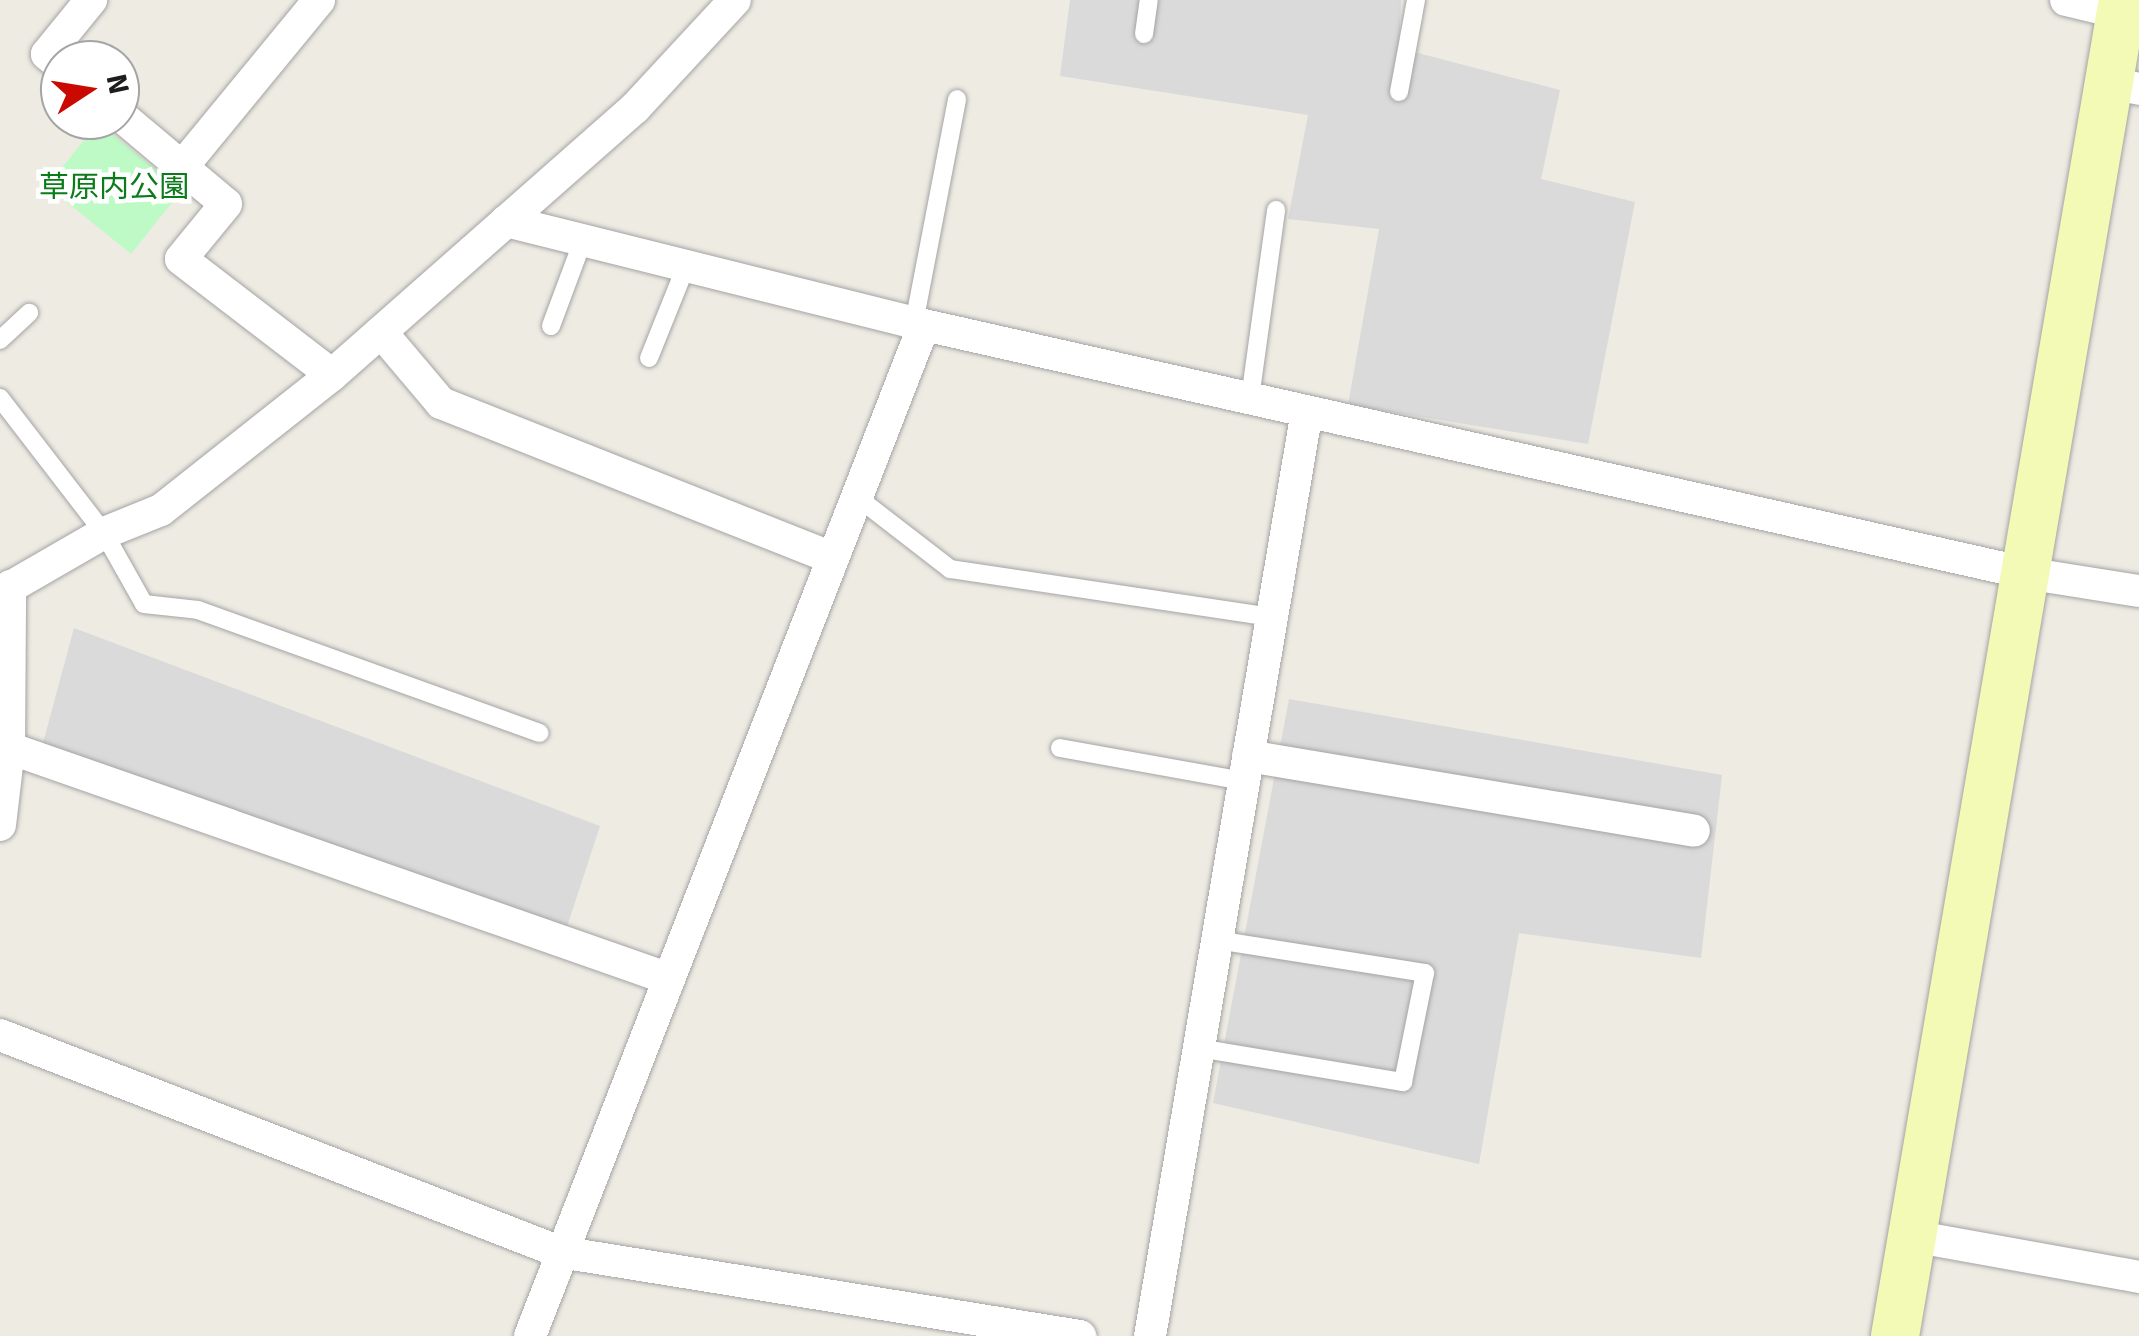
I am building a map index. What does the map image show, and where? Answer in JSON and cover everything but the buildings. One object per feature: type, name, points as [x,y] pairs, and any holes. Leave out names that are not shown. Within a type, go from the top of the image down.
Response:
[{"type":"street","points":[[58,40],[91,0]]},
{"type":"street","points":[[182,167],[319,0]]},
{"type":"street","points":[[0,825],[9,748],[5,590],[104,533],[161,510],[332,375],[635,108],[735,0]]},
{"type":"street","points":[[1895,1336],[2025,573],[2124,86],[2122,6],[2066,0]]},
{"type":"street","points":[[140,132],[226,204],[182,258],[332,375]]},
{"type":"street","points":[[506,221],[919,324],[2025,573],[2139,591]]},
{"type":"street","points":[[530,1336],[857,496],[919,324]]},
{"type":"street","points":[[381,332],[441,402],[832,558]]},
{"type":"street","points":[[1150,1336],[1307,411]]},
{"type":"street","points":[[9,748],[667,978]]},
{"type":"street","points":[[1246,768],[1694,830]]},
{"type":"street","points":[[0,1035],[560,1252],[1080,1336]]},
{"type":"street","points":[[1912,1236],[2139,1277]]},
{"type":"lane","points":[[1144,34],[1149,0]]},
{"type":"lane","points":[[1399,92],[1416,0]]},
{"type":"lane","points":[[919,324],[957,99]]},
{"type":"lane","points":[[1250,398],[1276,210]]},
{"type":"lane","points":[[551,326],[583,240]]},
{"type":"lane","points":[[649,358],[686,266]]},
{"type":"lane","points":[[0,340],[29,313]]},
{"type":"lane","points":[[0,398],[104,533],[144,604],[198,610],[538,733]]},
{"type":"lane","points":[[857,496],[950,569],[1272,617]]},
{"type":"lane","points":[[1060,748],[1246,768]]},
{"type":"lane","points":[[1199,1048],[1403,1082],[1425,973],[1217,940]]},
{"type":"shaded area","points":[[1070,0],[1401,0],[1399,48],[1560,90],[1541,179],[1635,202],[1588,444],[1348,405],[1379,229],[1288,219],[1308,115],[1060,76]]},
{"type":"shaded area","points":[[74,628],[600,826],[562,942],[40,754]]},
{"type":"shaded area","points":[[1289,699],[1722,775],[1701,958],[1519,933],[1479,1164],[1213,1103]]},
{"type":"green space","name":"草原内公園","points":[[84,140],[119,140],[182,190],[131,254],[47,186]]}]
